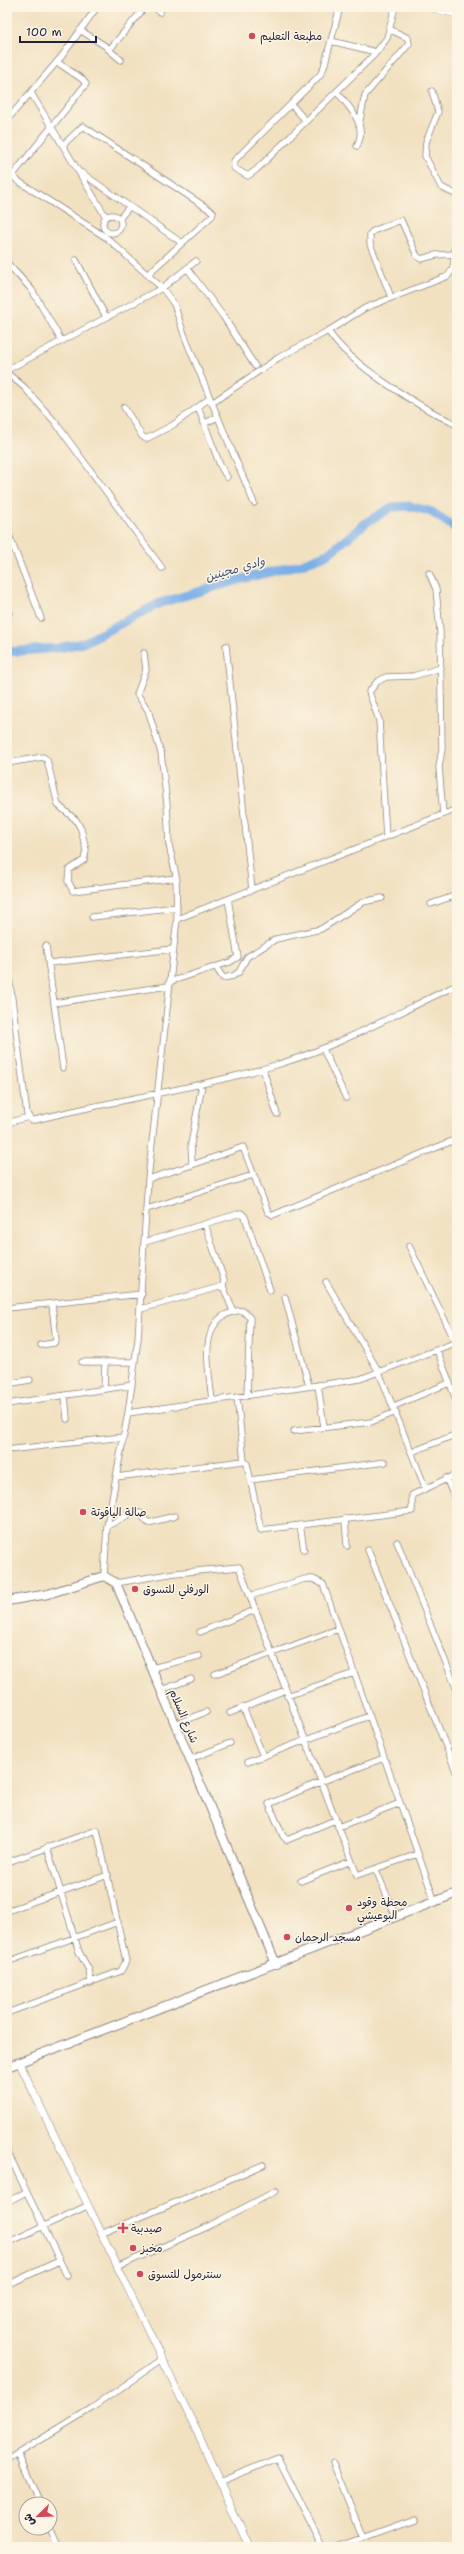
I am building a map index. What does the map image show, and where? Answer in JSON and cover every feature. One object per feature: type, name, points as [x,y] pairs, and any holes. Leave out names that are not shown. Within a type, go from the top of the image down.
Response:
[{"type":"highway","points":[[432,7],[457,13]]},
{"type":"main road","points":[[7,1602],[48,1594],[104,1576],[116,1583]]},
{"type":"main road","name":"شارع السلام","points":[[116,1583],[276,1964]]},
{"type":"main road","points":[[7,2067],[396,1918],[457,1893]]},
{"type":"street","points":[[7,120],[57,62],[96,7]]},
{"type":"street","points":[[108,49],[115,45],[145,7]]},
{"type":"street","points":[[153,7],[160,12]]},
{"type":"street","points":[[340,7],[320,75],[234,161],[234,168],[244,175],[252,174],[376,52],[387,38],[395,7]]},
{"type":"street","points":[[80,30],[108,49],[121,60]]},
{"type":"street","points":[[359,124],[365,95],[409,44],[408,38],[390,30]]},
{"type":"street","points":[[331,41],[376,52]]},
{"type":"street","points":[[12,176],[53,128],[86,84],[82,79],[57,62]]},
{"type":"street","points":[[432,91],[438,112],[426,142],[425,156],[441,187],[457,195]]},
{"type":"street","points":[[337,92],[353,112],[359,124],[362,133],[357,146]]},
{"type":"street","points":[[31,93],[64,144],[106,217],[103,226],[110,233]]},
{"type":"street","points":[[291,104],[306,120]]},
{"type":"street","points":[[64,144],[83,126],[210,208],[213,212],[212,216],[148,274]]},
{"type":"street","points":[[7,171],[12,176],[107,238],[148,274],[162,288],[174,304],[211,400],[254,503]]},
{"type":"street","points":[[79,171],[182,243]]},
{"type":"street","points":[[107,238],[110,233],[120,229],[120,218],[129,207]]},
{"type":"street","points":[[106,217],[114,214],[120,218]]},
{"type":"street","points":[[391,297],[370,244],[370,234],[373,231],[401,220],[417,256],[421,259],[436,255],[454,254]]},
{"type":"street","points":[[124,407],[142,436],[146,438],[173,425],[198,407],[278,358],[328,331],[352,315],[391,297],[448,276],[453,268],[457,230]]},
{"type":"street","points":[[76,260],[106,317]]},
{"type":"street","points":[[162,568],[55,422],[24,387],[7,372],[60,340],[162,288],[196,261]]},
{"type":"street","points":[[7,263],[32,290],[60,340]]},
{"type":"street","points":[[188,268],[224,316],[255,366]]},
{"type":"street","points":[[328,331],[336,342],[351,357],[381,379],[457,425]]},
{"type":"street","points":[[198,407],[220,465],[227,477]]},
{"type":"street","points":[[205,423],[218,417]]},
{"type":"street","points":[[7,530],[40,618]]},
{"type":"street","points":[[429,573],[436,589],[440,632],[442,749],[439,767],[443,814]]},
{"type":"street","points":[[226,646],[252,890]]},
{"type":"street","points":[[104,1576],[107,1526],[128,1412],[141,1309],[148,1179],[168,984],[177,919],[177,880],[169,845],[167,798],[161,753],[148,710],[137,694],[146,670],[144,653]]},
{"type":"street","points":[[386,837],[379,720],[370,692],[382,678],[412,676],[441,668]]},
{"type":"street","points":[[7,763],[43,757],[47,760],[58,805],[76,820],[86,846],[84,860],[69,870],[68,880],[73,891],[176,878],[177,880]]},
{"type":"street","points":[[177,919],[457,809]]},
{"type":"street","points":[[431,904],[457,895]]},
{"type":"street","points":[[216,967],[223,978],[233,976],[239,972],[248,957],[276,939],[322,928],[363,902],[382,898]]},
{"type":"street","points":[[54,1003],[168,984],[216,967],[238,957],[228,899]]},
{"type":"street","points":[[92,917],[177,907]]},
{"type":"street","points":[[46,946],[63,1068]]},
{"type":"street","points":[[49,963],[173,949]]},
{"type":"street","points":[[7,961],[28,1117]]},
{"type":"street","points":[[7,1123],[28,1117],[35,1120],[92,1106],[202,1085],[263,1069],[323,1049],[457,985]]},
{"type":"street","points":[[323,1049],[346,1098]]},
{"type":"street","points":[[263,1069],[277,1114]]},
{"type":"street","points":[[192,1165],[192,1144],[202,1085]]},
{"type":"street","points":[[148,1179],[192,1165],[243,1146],[268,1212],[273,1215],[457,1139]]},
{"type":"street","points":[[147,1210],[253,1175]]},
{"type":"street","points":[[145,1242],[243,1214],[270,1290]]},
{"type":"street","points":[[205,1224],[224,1280],[223,1286],[233,1311]]},
{"type":"street","points":[[128,1412],[212,1402],[360,1379],[456,1343],[409,1246]]},
{"type":"street","points":[[326,1282],[379,1372],[426,1487]]},
{"type":"street","points":[[141,1309],[223,1286]]},
{"type":"street","points":[[7,1308],[142,1294]]},
{"type":"street","points":[[285,1297],[309,1386]]},
{"type":"street","points":[[41,1345],[54,1343],[56,1340],[52,1304]]},
{"type":"street","points":[[212,1402],[209,1359],[211,1331],[220,1318],[233,1311],[243,1311],[250,1318],[247,1396]]},
{"type":"street","points":[[437,1350],[457,1402]]},
{"type":"street","points":[[82,1362],[135,1362]]},
{"type":"street","points":[[104,1389],[105,1362]]},
{"type":"street","points":[[7,1384],[30,1380]]},
{"type":"street","points":[[294,1431],[371,1422],[449,1384]]},
{"type":"street","points":[[7,1404],[132,1385]]},
{"type":"street","points":[[318,1385],[324,1427]]},
{"type":"street","points":[[65,1395],[67,1420]]},
{"type":"street","points":[[237,1397],[244,1461],[247,1464],[261,1530],[412,1510],[414,1508],[411,1496],[426,1487],[457,1474]]},
{"type":"street","points":[[412,1452],[457,1434]]},
{"type":"street","points":[[7,1450],[123,1437]]},
{"type":"street","points":[[116,1477],[244,1461]]},
{"type":"street","points":[[250,1480],[385,1462]]},
{"type":"street","points":[[446,1478],[457,1503]]},
{"type":"street","points":[[107,1526],[134,1512],[140,1513],[148,1523],[175,1516]]},
{"type":"street","points":[[345,1520],[347,1546]]},
{"type":"street","points":[[300,1525],[304,1550]]},
{"type":"street","points":[[397,1542],[457,1690]]},
{"type":"street","points":[[368,1550],[457,1774]]},
{"type":"street","points":[[116,1583],[238,1566],[320,1782],[358,1876],[418,1854]]},
{"type":"street","points":[[250,1596],[305,1579],[318,1580],[323,1584],[435,1902]]},
{"type":"street","points":[[200,1632],[255,1610]]},
{"type":"street","points":[[215,1674],[271,1652],[338,1629]]},
{"type":"street","points":[[152,1668],[199,1656]]},
{"type":"street","points":[[288,1696],[354,1673]]},
{"type":"street","points":[[161,1690],[191,1679]]},
{"type":"street","points":[[230,1713],[285,1690]]},
{"type":"street","points":[[243,1707],[263,1756]]},
{"type":"street","points":[[176,1724],[206,1712]]},
{"type":"street","points":[[248,1762],[304,1739],[369,1716]]},
{"type":"street","points":[[191,1759],[230,1743]]},
{"type":"street","points":[[335,1820],[287,1840],[283,1836],[269,1806],[271,1802],[384,1758]]},
{"type":"street","points":[[338,1827],[400,1803]]},
{"type":"street","points":[[7,1854],[7,1864],[96,1829],[108,1875],[126,1966],[121,1971],[7,2013]]},
{"type":"street","points":[[47,1847],[80,1956],[88,1967],[90,1983]]},
{"type":"street","points":[[301,1881],[351,1861]]},
{"type":"street","points":[[376,1870],[396,1918]]},
{"type":"street","points":[[7,1911],[108,1875]]},
{"type":"street","points":[[7,1962],[118,1922]]},
{"type":"street","points":[[19,2062],[249,2547]]},
{"type":"street","points":[[7,2151],[9,2160],[67,2276]]},
{"type":"street","points":[[101,2234],[263,2165]]},
{"type":"street","points":[[117,2267],[207,2227],[276,2191]]},
{"type":"street","points":[[7,2202],[26,2192]]},
{"type":"street","points":[[7,2243],[88,2206]]},
{"type":"street","points":[[7,2285],[59,2261]]},
{"type":"street","points":[[7,2460],[92,2408],[161,2360]]},
{"type":"street","points":[[18,2453],[37,2496]]},
{"type":"street","points":[[219,2482],[278,2458],[323,2547]]},
{"type":"street","points":[[333,2463],[363,2538]]},
{"type":"street","points":[[338,2547],[415,2519]]},
{"type":"street","points":[[54,2536],[59,2547]]},
{"type":"waterway","name":"وادي مجينين","points":[[7,652],[58,648],[83,643],[160,603],[242,579],[299,565],[328,554],[367,522],[392,507],[410,506],[432,512],[457,529]]},
{"type":"place","name":"مطبعة التعليم","points":[[252,36]]},
{"type":"place","name":"صالة الياقوتة","points":[[83,1512]]},
{"type":"place","name":"الورفلي للتسوق","points":[[135,1589]]},
{"type":"place","name":"محطة وقود البوعيشي","points":[[349,1908]]},
{"type":"place","name":"مسجد الرحمان","points":[[287,1937]]},
{"type":"place","name":"صيدبية","points":[[123,2228]]},
{"type":"place","name":"مخبز","points":[[133,2248]]},
{"type":"place","name":"سنترمول للتسوق","points":[[140,2274]]}]
